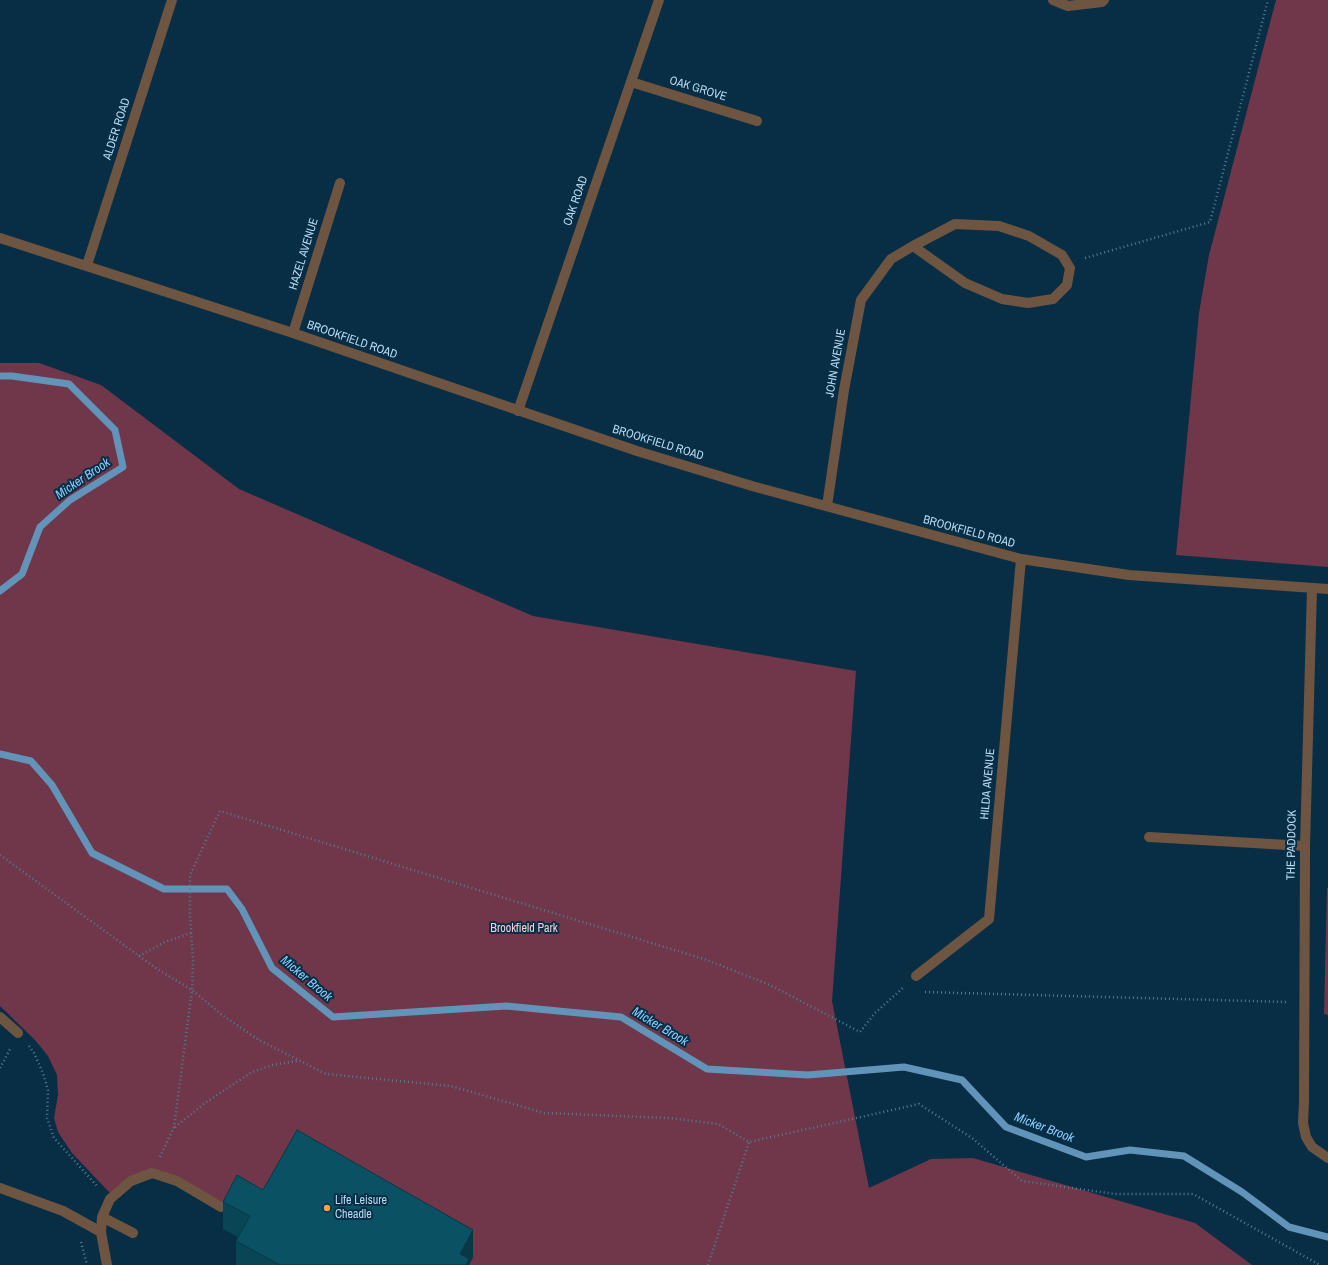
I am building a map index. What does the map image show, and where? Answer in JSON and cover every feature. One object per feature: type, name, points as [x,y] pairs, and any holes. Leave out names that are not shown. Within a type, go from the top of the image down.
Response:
[{"type":"street","name":"ALDER ROAD","points":[[87,265],[172,0]]},
{"type":"street","name":"OAK ROAD","points":[[518,411],[659,0]]},
{"type":"street","points":[[1053,0],[1068,6],[1103,1]]},
{"type":"street","name":"OAK GROVE","points":[[631,82],[757,120]]},
{"type":"street","name":"HAZEL AVENUE","points":[[292,333],[340,183]]},
{"type":"street","name":"JOHN AVENUE","points":[[827,506],[844,390],[861,300],[891,259],[955,224],[999,226],[1029,236],[1062,255],[1067,263]]},
{"type":"street","name":"BROOKFIELD ROAD","points":[[0,238],[87,265],[292,333],[637,451],[827,506],[1021,559],[1129,575],[1328,589]]},
{"type":"street","points":[[913,246],[944,270],[965,283],[1002,299],[1028,303],[1053,299],[1068,285],[1070,268],[1067,263]]},
{"type":"street","name":"HILDA AVENUE","points":[[916,976],[989,919],[1021,559]]},
{"type":"street","name":"THE PADDOCK","points":[[1312,588],[1305,846],[1303,1123],[1306,1137],[1312,1147],[1328,1158]]},
{"type":"street","points":[[1150,837],[1305,846]]},
{"type":"street","points":[[0,1017],[18,1033]]},
{"type":"street","points":[[107,1265],[100,1232],[102,1217],[110,1199],[131,1181],[152,1173],[176,1182],[221,1207]]},
{"type":"street","points":[[0,1188],[63,1211],[100,1232]]},
{"type":"street","points":[[102,1217],[133,1233]]},
{"type":"path","points":[[1067,263],[1210,222],[1268,0]]},
{"type":"path","points":[[152,1173],[174,1127],[192,990],[193,960],[190,914],[190,875],[220,811],[707,960],[770,985],[860,1032],[875,1013],[916,976]]},
{"type":"path","points":[[0,855],[139,956],[192,990],[222,1015],[258,1040],[326,1074],[451,1086],[544,1114],[669,1118],[718,1124],[749,1142],[919,1104],[972,1138],[1022,1181],[1115,1194],[1193,1194],[1320,1265]]},
{"type":"path","points":[[139,956],[165,942],[191,933]]},
{"type":"path","points":[[899,991],[907,992]]},
{"type":"path","points":[[923,992],[1304,1003]]},
{"type":"path","points":[[18,1033],[34,1053],[43,1073],[48,1090],[47,1118],[54,1138],[73,1161],[110,1199]]},
{"type":"path","points":[[174,1127],[205,1103],[252,1072],[272,1064],[298,1061]]},
{"type":"path","points":[[708,1265],[749,1142]]},
{"type":"path","points":[[81,1240],[87,1265]]},
{"type":"green space","points":[[1276,0],[1328,0],[1328,567],[1176,555],[1199,313],[1209,255]]},
{"type":"green space","name":"Brookfield Park","points":[[0,363],[39,363],[101,385],[239,489],[533,616],[856,671],[832,1001],[869,1188],[931,1159],[973,1158],[1195,1223],[1252,1265],[468,1265],[473,1257],[232,1213],[152,1173],[110,1193],[72,1153],[58,1132],[54,1118],[58,1095],[57,1075],[48,1056],[35,1040],[0,1006]]},
{"type":"green space","points":[[1328,888],[1328,1015],[1324,1014]]},
{"type":"building","name":"Life Leisure Cheadle","points":[[297,1130],[473,1230],[460,1254],[469,1259],[466,1265],[280,1265],[236,1241],[250,1216],[223,1202],[237,1175],[263,1190]]},
{"type":"waterway","name":"Micker Brook","points":[[0,376],[12,376],[69,384],[115,430],[123,467],[70,500],[40,527],[22,574],[0,591]]},
{"type":"waterway","name":"Micker Brook","points":[[0,754],[31,761],[52,785],[92,853],[164,889],[227,889],[242,909],[272,968],[333,1017],[506,1006],[621,1017],[707,1069],[808,1075],[904,1067],[962,1080],[1006,1127],[1086,1157],[1130,1150],[1184,1156],[1242,1192],[1289,1227],[1328,1237]]},
{"type":"place","name":"Life Leisure Cheadle","points":[[327,1208]]}]
